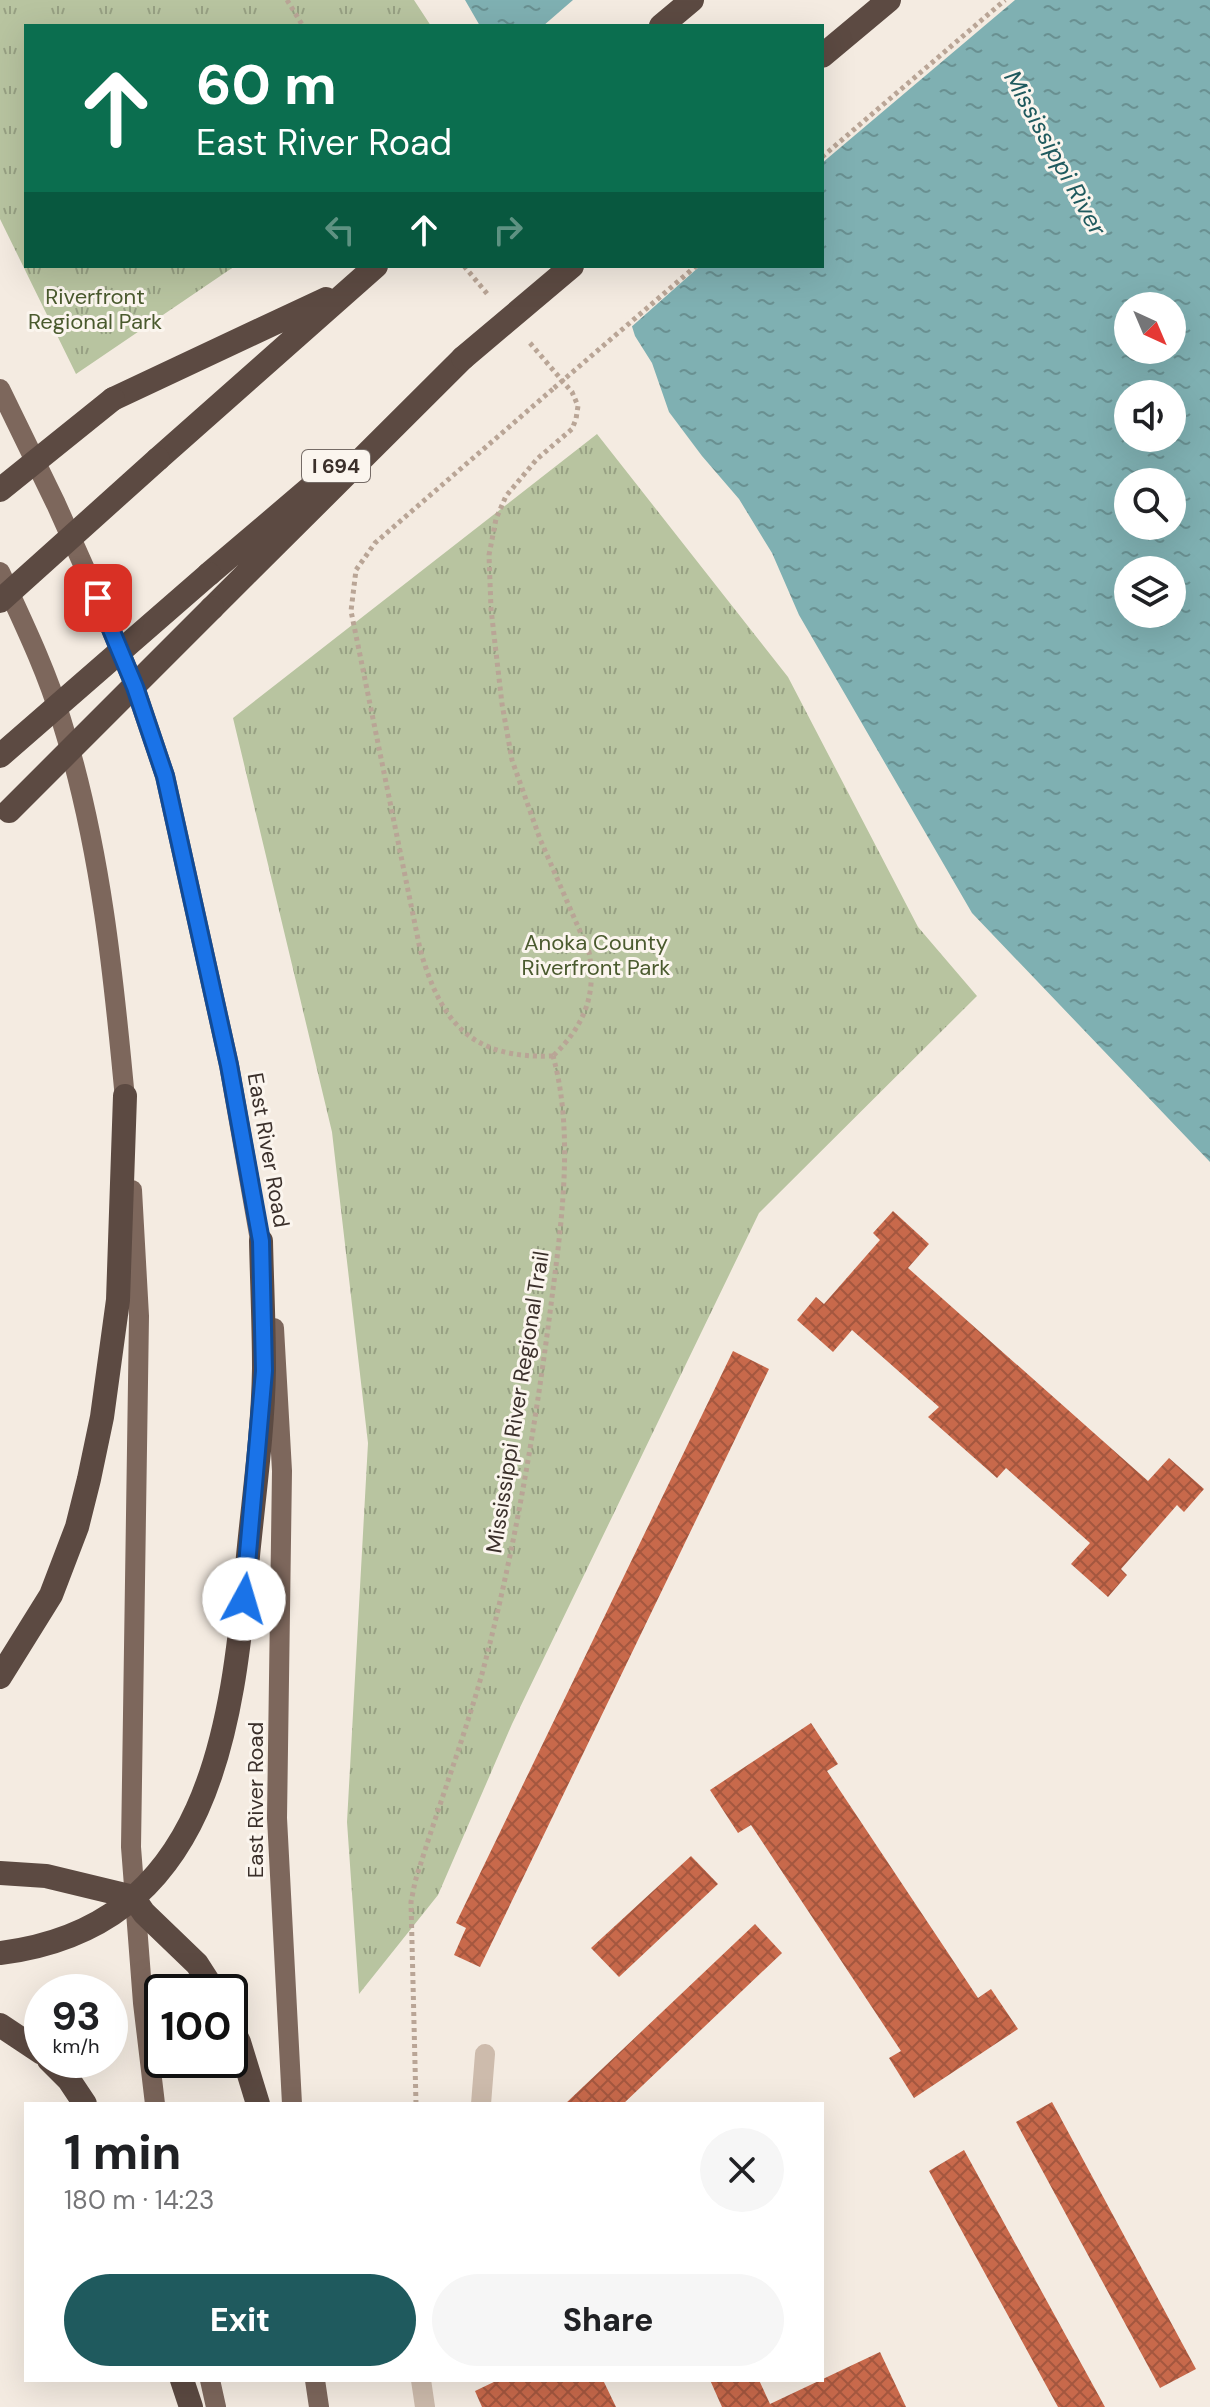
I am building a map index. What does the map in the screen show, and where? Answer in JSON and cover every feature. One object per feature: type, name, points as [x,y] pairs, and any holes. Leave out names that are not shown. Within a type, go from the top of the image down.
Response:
[{"type":"highway","points":[[663,24],[692,0]]},
{"type":"highway","points":[[824,54],[889,0]]},
{"type":"highway","points":[[0,601],[374,268]]},
{"type":"highway","name":"I 694","points":[[0,756],[221,563],[570,268]]},
{"type":"highway","points":[[0,490],[113,399],[350,288]]},
{"type":"highway","points":[[4,815],[463,358]]},
{"type":"highway","points":[[0,1677],[51,1595],[77,1527],[89,1479],[102,1417],[118,1300],[125,1096]]},
{"type":"highway","points":[[0,1953],[44,1945],[69,1936],[98,1922],[133,1897],[181,1841],[211,1780],[231,1702],[259,1447],[264,1371],[261,1241]]},
{"type":"highway","points":[[0,1873],[61,1879],[133,1897],[144,1913],[203,1974]]},
{"type":"highway","points":[[0,2025],[24,2041]]},
{"type":"highway","points":[[248,2071],[257,2102]]},
{"type":"highway","points":[[67,2078],[84,2102]]},
{"type":"highway","points":[[183,2382],[191,2407]]},
{"type":"main road","name":"East River Road","points":[[0,389],[82,561],[135,687],[165,776],[229,1065],[261,1241],[274,1333],[281,1457],[277,1818],[292,2102]]},
{"type":"main road","points":[[0,572],[61,716],[92,841],[117,999],[139,1316],[131,1847],[133,1897],[155,2102]]},
{"type":"main road","points":[[210,2382],[216,2407]]},
{"type":"main road","points":[[315,2382],[319,2407]]},
{"type":"lane","points":[[481,2102],[485,2054]]},
{"type":"lane","points":[[421,2382],[425,2407]]},
{"type":"path","points":[[287,0],[302,24]]},
{"type":"path","points":[[824,155],[1005,0]]},
{"type":"path","points":[[466,268],[493,300]]},
{"type":"path","points":[[523,335],[572,392],[578,406],[572,429],[537,459],[506,496],[496,519],[489,555],[491,609],[512,760],[540,839],[589,952],[593,971],[591,998],[568,1042],[553,1056],[533,1057],[500,1050],[467,1036],[457,1028],[437,997],[420,949],[351,611],[356,570],[375,543],[554,388],[694,268]]},
{"type":"path","name":"Mississippi River Regional Trail","points":[[416,2102],[411,1902],[471,1710],[499,1607],[542,1377],[556,1266],[565,1146],[561,1086],[553,1056]]},
{"type":"green space","name":"Riverfront Regional Park","points":[[0,0],[414,0],[430,24],[24,24],[24,268],[0,219]]},
{"type":"green space","name":"Riverfront Regional Park","points":[[24,268],[232,268],[76,374]]},
{"type":"green space","name":"Anoka County Riverfront Park","points":[[597,434],[788,677],[918,927],[977,996],[759,1213],[512,1724],[438,1895],[359,1994],[347,1822],[368,1443],[332,1132],[233,718]]},
{"type":"water","name":"Mississippi River","points":[[465,0],[1210,0],[1210,1162],[972,913],[799,615],[772,553],[739,499],[669,412],[652,363],[635,336],[614,268],[824,268],[824,24],[479,24]]},
{"type":"pier","points":[[573,0],[1015,0],[824,161],[824,24],[545,24]]},
{"type":"pier","points":[[610,268],[698,268],[629,329]]},
{"type":"building","points":[[893,1211],[929,1244],[908,1268],[1148,1481],[1169,1458],[1204,1489],[1184,1512],[1177,1505],[1121,1569],[1127,1575],[1108,1597],[1071,1564],[1090,1543],[1006,1468],[997,1478],[928,1417],[939,1407],[852,1330],[833,1352],[797,1320],[816,1297],[824,1304],[880,1240],[873,1233]]},
{"type":"building","points":[[733,1351],[769,1369],[480,1967],[454,1955],[466,1928],[456,1923]]},
{"type":"building","points":[[811,1723],[838,1764],[827,1771],[978,1998],[991,1989],[1018,2029],[914,2098],[889,2058],[901,2051],[751,1825],[738,1833],[710,1790]]},
{"type":"building","points":[[691,1856],[718,1884],[619,1977],[591,1948]]},
{"type":"building","points":[[755,1924],[782,1953],[625,2102],[567,2102]]},
{"type":"building","points":[[1052,2102],[1196,2369],[1160,2388],[1016,2122]]},
{"type":"building","points":[[964,2150],[1105,2407],[1058,2407],[929,2171]]},
{"type":"building","points":[[880,2352],[906,2407],[722,2407],[711,2382],[760,2382],[770,2404],[817,2382],[824,2382],[824,2378]]},
{"type":"building","points":[[494,2382],[604,2382],[616,2407],[482,2407],[475,2391]]},
{"type":"route","points":[[98,598],[135,687],[165,776],[229,1065],[261,1241],[264,1371],[244,1599]]}]
